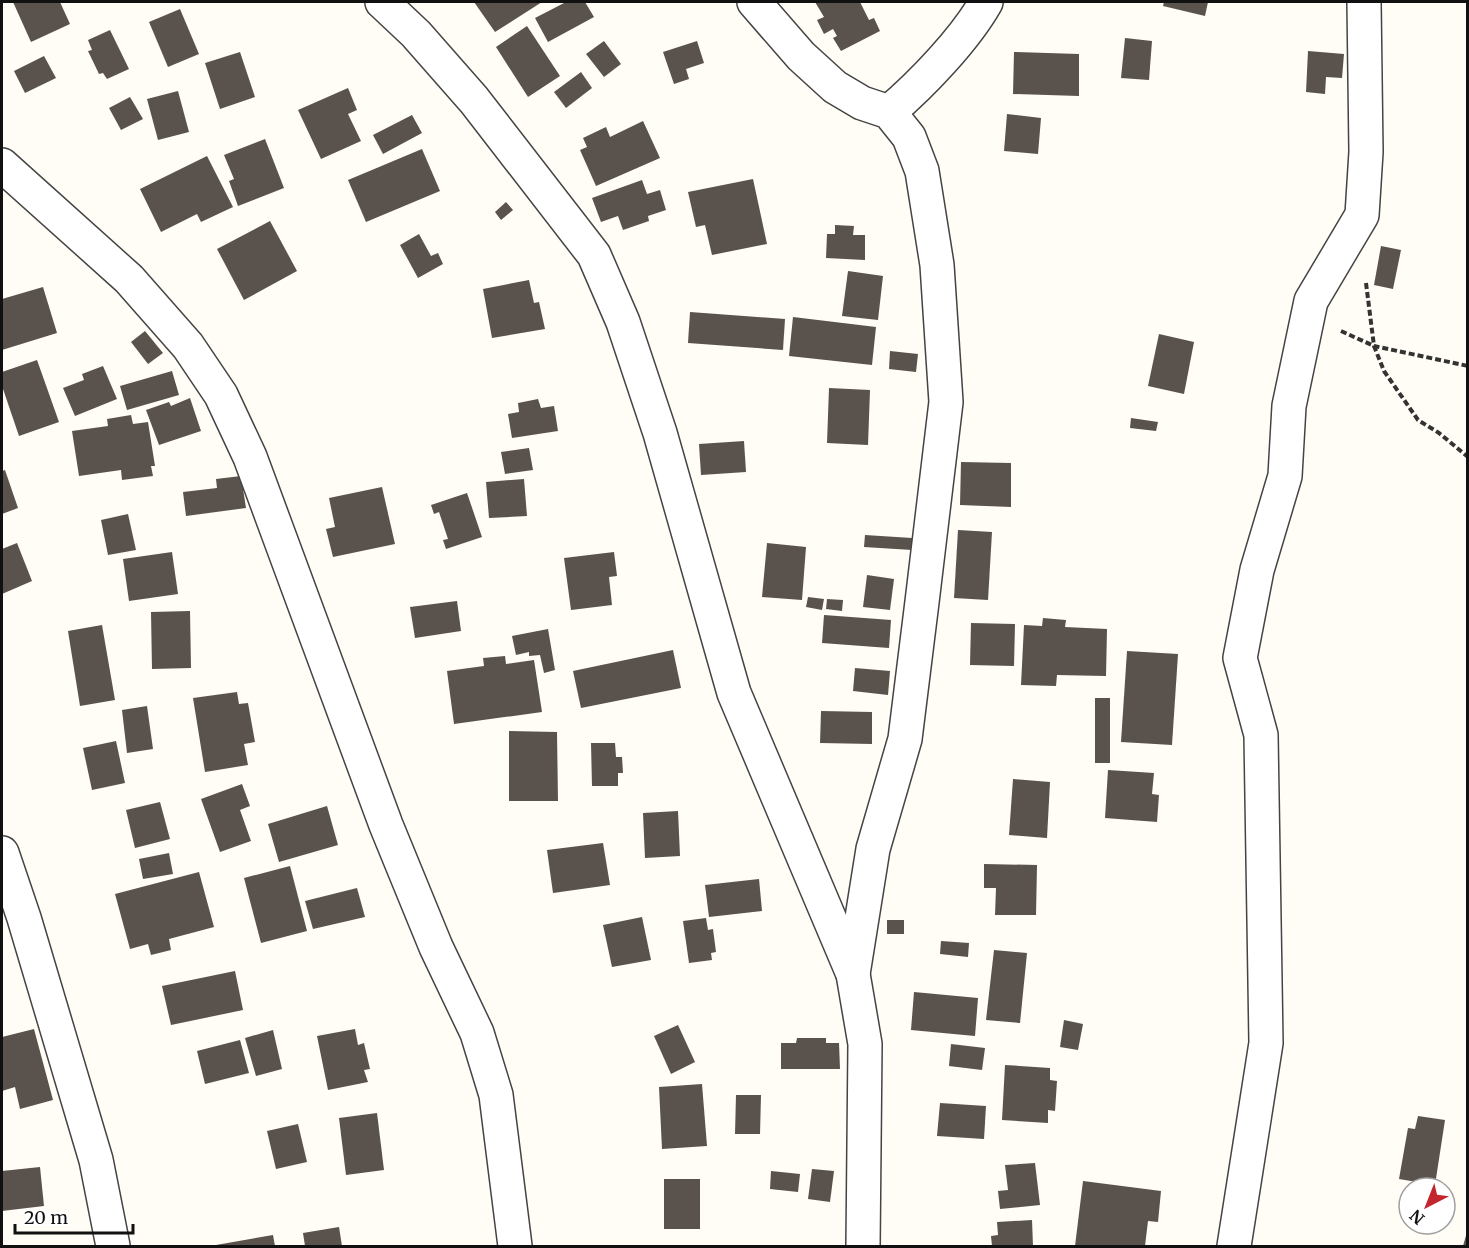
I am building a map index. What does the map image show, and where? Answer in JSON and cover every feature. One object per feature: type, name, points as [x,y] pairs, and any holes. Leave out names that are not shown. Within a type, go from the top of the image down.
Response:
[{"type":"street","points":[[382,2],[416,34],[474,100],[594,255],[623,322],[660,433],[734,693],[853,974],[865,1044],[863,1246]]},
{"type":"street","points":[[754,2],[801,56],[835,87],[862,104],[889,112],[909,138],[922,171],[937,265],[946,402],[905,739],[873,849],[853,974]]},
{"type":"street","points":[[889,112],[912,93],[941,61],[986,2]]},
{"type":"street","points":[[1234,1246],[1266,1043],[1261,735],[1240,658],[1257,570],[1285,476],[1289,406],[1311,301],[1362,215],[1366,152],[1364,2]]},
{"type":"street","points":[[2,165],[129,279],[188,346],[222,395],[250,457],[386,825],[436,946],[477,1033],[495,1095],[515,1246]]},
{"type":"street","points":[[2,853],[24,918],[96,1160],[113,1246]]},
{"type":"path","points":[[1348,238],[1359,253],[1367,285],[1374,346],[1384,371],[1418,420],[1467,457]]},
{"type":"path","points":[[1304,334],[1324,327],[1342,331],[1374,346],[1467,366]]},
{"type":"building","points":[[13,2],[60,2],[70,24],[31,42]]},
{"type":"building","points":[[474,2],[542,2],[495,32]]},
{"type":"building","points":[[566,2],[585,2],[594,17],[548,42],[535,18]]},
{"type":"building","points":[[815,2],[860,2],[869,20],[874,18],[880,31],[841,51],[833,38],[837,36],[833,29],[824,34],[817,20],[824,17]]},
{"type":"building","points":[[1164,2],[1208,2],[1205,16],[1163,6]]},
{"type":"building","points":[[180,9],[199,54],[168,67],[149,22]]},
{"type":"building","points":[[527,26],[560,76],[528,97],[496,47]]},
{"type":"building","points":[[110,30],[129,69],[107,79],[103,73],[99,74],[88,51],[92,50],[88,40]]},
{"type":"building","points":[[1125,38],[1152,41],[1149,80],[1121,78]]},
{"type":"building","points":[[604,41],[621,64],[604,77],[586,54]]},
{"type":"building","points":[[697,41],[704,63],[686,69],[689,79],[674,84],[663,52]]},
{"type":"building","points":[[1308,51],[1344,54],[1342,78],[1326,77],[1325,94],[1306,92]]},
{"type":"building","points":[[240,52],[255,97],[220,109],[205,63]]},
{"type":"building","points":[[1014,52],[1079,54],[1079,96],[1013,94]]},
{"type":"building","points":[[44,56],[56,78],[25,93],[14,71]]},
{"type":"building","points":[[581,72],[592,88],[566,108],[554,92]]},
{"type":"building","points":[[348,88],[357,110],[348,114],[361,141],[321,159],[298,110]]},
{"type":"building","points":[[178,91],[189,132],[158,140],[147,99]]},
{"type":"building","points":[[130,97],[143,119],[121,130],[109,108]]},
{"type":"building","points":[[1007,114],[1041,118],[1038,154],[1004,151]]},
{"type":"building","points":[[412,115],[422,133],[383,154],[373,135]]},
{"type":"building","points":[[643,121],[660,158],[596,186],[580,150],[587,147],[583,138],[606,127],[610,137]]},
{"type":"building","points":[[265,139],[284,188],[238,206],[229,181],[234,179],[224,155]]},
{"type":"building","points":[[422,149],[440,191],[366,222],[348,180]]},
{"type":"building","points":[[207,156],[233,207],[201,222],[197,214],[161,232],[140,189]]},
{"type":"building","points":[[753,179],[767,244],[712,255],[705,225],[696,227],[688,192]]},
{"type":"building","points":[[642,180],[647,194],[660,190],[666,210],[648,216],[649,221],[623,230],[618,216],[601,222],[592,198]]},
{"type":"building","points":[[506,202],[513,210],[501,220],[495,212]]},
{"type":"building","points":[[270,221],[297,271],[244,300],[217,249]]},
{"type":"building","points":[[835,225],[854,226],[853,235],[865,235],[865,260],[826,258],[827,234],[835,234]]},
{"type":"building","points":[[419,234],[431,256],[438,253],[443,264],[418,278],[400,245]]},
{"type":"building","points":[[1381,246],[1401,250],[1393,289],[1374,285]]},
{"type":"building","points":[[848,271],[883,276],[878,320],[842,316]]},
{"type":"building","points":[[529,280],[534,303],[539,302],[545,329],[492,338],[483,289]]},
{"type":"building","points":[[43,287],[57,333],[2,350],[2,299]]},
{"type":"building","points":[[690,312],[785,319],[783,350],[688,343]]},
{"type":"building","points":[[793,317],[876,327],[872,365],[789,356]]},
{"type":"building","points":[[145,331],[163,353],[148,364],[131,342]]},
{"type":"building","points":[[1159,334],[1194,342],[1184,394],[1148,386]]},
{"type":"building","points":[[890,351],[918,354],[916,372],[889,369]]},
{"type":"building","points":[[37,360],[59,422],[19,436],[2,386],[2,372]]},
{"type":"building","points":[[103,366],[117,399],[75,416],[63,388],[84,380],[82,374]]},
{"type":"building","points":[[172,371],[179,395],[127,410],[120,386]]},
{"type":"building","points":[[829,388],[870,390],[868,445],[827,443]]},
{"type":"building","points":[[190,398],[201,431],[159,445],[146,410],[169,402],[171,406]]},
{"type":"building","points":[[538,399],[541,408],[554,406],[558,431],[512,438],[508,414],[519,412],[518,403]]},
{"type":"building","points":[[131,415],[133,424],[148,422],[155,466],[151,466],[153,476],[122,480],[121,470],[79,476],[72,431],[108,426],[107,419]]},
{"type":"building","points":[[1131,418],[1158,422],[1156,431],[1130,428]]},
{"type":"building","points":[[744,441],[746,472],[701,475],[699,444]]},
{"type":"building","points":[[529,448],[533,470],[505,474],[501,452]]},
{"type":"building","points":[[961,462],[1011,463],[1011,507],[960,505]]},
{"type":"building","points":[[5,470],[18,508],[2,514],[2,471]]},
{"type":"building","points":[[241,476],[246,508],[186,516],[183,492],[217,488],[216,479]]},
{"type":"building","points":[[524,479],[527,516],[489,518],[486,482]]},
{"type":"building","points":[[382,487],[395,544],[333,557],[326,529],[335,527],[329,498]]},
{"type":"building","points":[[467,493],[482,537],[446,549],[443,540],[448,539],[439,512],[434,514],[431,505]]},
{"type":"building","points":[[128,514],[136,550],[108,555],[101,520]]},
{"type":"building","points":[[958,530],[992,532],[988,600],[954,598]]},
{"type":"building","points":[[865,535],[912,538],[912,550],[864,547]]},
{"type":"building","points":[[17,543],[32,581],[2,594],[2,549]]},
{"type":"building","points":[[767,543],[806,547],[802,600],[762,597]]},
{"type":"building","points":[[172,552],[178,594],[129,601],[123,559]]},
{"type":"building","points":[[614,552],[617,576],[609,577],[612,605],[571,610],[564,558]]},
{"type":"building","points":[[867,575],[894,579],[890,610],[863,607]]},
{"type":"building","points":[[808,597],[824,599],[822,610],[806,607]]},
{"type":"building","points":[[827,599],[843,600],[842,611],[826,609]]},
{"type":"building","points":[[457,601],[461,631],[415,638],[410,607]]},
{"type":"building","points":[[190,611],[191,668],[152,669],[151,612]]},
{"type":"building","points":[[824,615],[891,620],[889,648],[822,643]]},
{"type":"building","points":[[1043,618],[1066,620],[1065,627],[1107,629],[1106,676],[1057,675],[1056,686],[1021,685],[1024,625],[1042,626]]},
{"type":"building","points":[[971,623],[1015,624],[1014,666],[970,665]]},
{"type":"building","points":[[102,625],[115,700],[80,706],[68,631]]},
{"type":"building","points":[[548,629],[555,670],[544,673],[540,655],[529,656],[529,652],[516,655],[512,636]]},
{"type":"building","points":[[673,650],[681,688],[581,708],[573,671]]},
{"type":"building","points":[[1127,651],[1178,654],[1172,745],[1121,742]]},
{"type":"building","points":[[505,656],[506,664],[534,660],[542,712],[454,724],[447,671],[484,666],[483,658]]},
{"type":"building","points":[[855,668],[890,671],[888,695],[853,691]]},
{"type":"building","points":[[237,692],[239,704],[248,703],[255,742],[244,744],[248,765],[205,772],[193,698]]},
{"type":"building","points":[[1095,698],[1110,698],[1110,763],[1095,763]]},
{"type":"building","points":[[147,706],[153,749],[127,753],[122,710]]},
{"type":"building","points":[[821,711],[872,712],[872,744],[820,743]]},
{"type":"building","points":[[509,731],[557,732],[558,801],[509,801]]},
{"type":"building","points":[[116,741],[125,783],[92,790],[83,748]]},
{"type":"building","points":[[591,743],[615,743],[616,757],[622,757],[623,773],[618,773],[618,786],[592,786]]},
{"type":"building","points":[[1108,770],[1154,773],[1152,794],[1159,795],[1157,822],[1105,818]]},
{"type":"building","points":[[1013,779],[1050,782],[1047,838],[1009,835]]},
{"type":"building","points":[[242,784],[250,806],[240,810],[251,841],[220,852],[201,799]]},
{"type":"building","points":[[160,802],[170,839],[135,848],[126,810]]},
{"type":"building","points":[[327,806],[338,845],[279,862],[268,824]]},
{"type":"building","points":[[678,811],[680,856],[645,858],[643,813]]},
{"type":"building","points":[[603,843],[610,885],[553,893],[547,850]]},
{"type":"building","points":[[169,853],[173,874],[143,879],[139,859]]},
{"type":"building","points":[[984,864],[1037,865],[1036,915],[995,915],[996,888],[984,888]]},
{"type":"building","points":[[290,866],[307,931],[261,943],[244,878]]},
{"type":"building","points":[[199,872],[214,927],[169,939],[171,950],[151,955],[148,944],[130,949],[115,894]]},
{"type":"building","points":[[759,879],[762,911],[709,917],[705,885]]},
{"type":"building","points":[[357,888],[365,917],[313,929],[305,901]]},
{"type":"building","points":[[642,917],[651,960],[612,967],[603,925]]},
{"type":"building","points":[[706,918],[708,930],[713,929],[716,952],[711,953],[712,960],[689,963],[683,921]]},
{"type":"building","points":[[887,920],[904,920],[904,934],[887,934]]},
{"type":"building","points":[[941,941],[969,943],[968,957],[940,954]]},
{"type":"building","points":[[994,950],[1027,953],[1020,1023],[986,1020]]},
{"type":"building","points":[[235,971],[243,1010],[171,1025],[162,986]]},
{"type":"building","points":[[914,992],[978,998],[975,1036],[911,1030]]},
{"type":"building","points":[[1064,1020],[1083,1024],[1078,1050],[1060,1047]]},
{"type":"building","points":[[678,1025],[695,1062],[671,1074],[654,1036]]},
{"type":"building","points":[[34,1029],[53,1100],[20,1109],[15,1087],[2,1091],[2,1037]]},
{"type":"building","points":[[355,1029],[358,1045],[364,1043],[370,1069],[364,1070],[368,1082],[328,1090],[317,1036]]},
{"type":"building","points":[[273,1030],[282,1069],[256,1076],[245,1038]]},
{"type":"building","points":[[797,1038],[826,1038],[826,1043],[839,1043],[840,1069],[781,1069],[781,1043],[796,1043]]},
{"type":"building","points":[[240,1040],[249,1073],[205,1084],[197,1051]]},
{"type":"building","points":[[951,1044],[985,1048],[982,1070],[949,1066]]},
{"type":"building","points":[[1005,1065],[1050,1068],[1050,1080],[1057,1081],[1055,1111],[1048,1110],[1048,1123],[1002,1120]]},
{"type":"building","points":[[702,1084],[707,1146],[662,1149],[659,1087]]},
{"type":"building","points":[[736,1095],[761,1095],[760,1134],[735,1134]]},
{"type":"building","points":[[940,1103],[986,1106],[984,1139],[937,1136]]},
{"type":"building","points":[[377,1113],[384,1170],[346,1175],[339,1118]]},
{"type":"building","points":[[1418,1116],[1445,1120],[1436,1176],[1400,1176],[1408,1128],[1415,1129]]},
{"type":"building","points":[[298,1124],[307,1162],[276,1169],[267,1131]]},
{"type":"building","points":[[1035,1163],[1040,1205],[1000,1209],[998,1191],[1008,1190],[1005,1165]]},
{"type":"building","points":[[40,1167],[44,1206],[2,1211],[2,1171]]},
{"type":"building","points":[[812,1169],[834,1171],[830,1202],[808,1199]]},
{"type":"building","points":[[771,1171],[800,1174],[798,1192],[770,1189]]},
{"type":"building","points":[[664,1179],[700,1179],[700,1229],[664,1229]]},
{"type":"building","points":[[1083,1181],[1161,1191],[1158,1222],[1148,1221],[1145,1246],[1075,1246]]},
{"type":"building","points":[[1032,1220],[1033,1246],[992,1246],[991,1236],[998,1235],[997,1222]]},
{"type":"building","points":[[339,1227],[342,1246],[305,1246],[303,1233]]},
{"type":"building","points":[[1467,1232],[1468,1246],[1463,1246]]},
{"type":"building","points":[[273,1235],[275,1246],[216,1246],[216,1245]]}]
